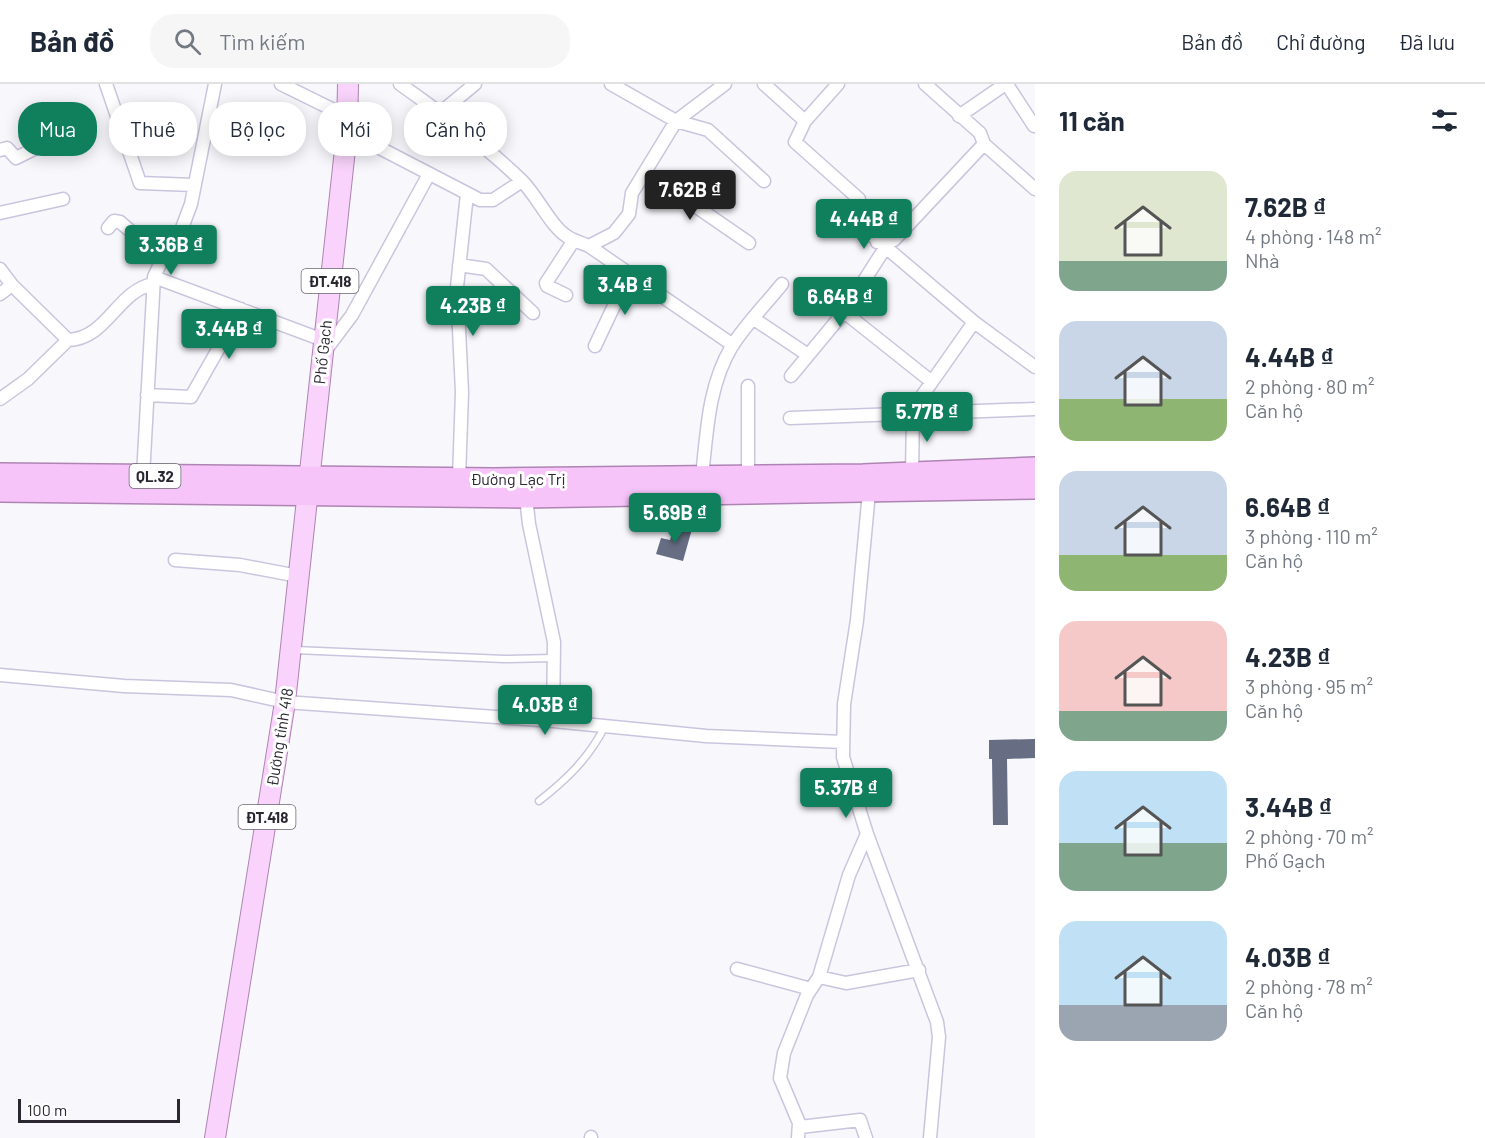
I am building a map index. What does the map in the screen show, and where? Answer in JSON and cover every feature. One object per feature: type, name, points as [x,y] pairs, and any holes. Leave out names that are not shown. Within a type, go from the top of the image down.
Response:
[{"type":"highway","name":"Đường Lạc Trị","points":[[0,491],[309,486],[459,478],[748,476],[1035,468]]},
{"type":"highway","name":"Đường Lạc Trị","points":[[0,474],[143,476],[526,496],[1035,488]]},
{"type":"main road","name":"Phố Gạch","points":[[348,84],[348,102]]},
{"type":"main road","name":"Phố Gạch","points":[[309,486],[343,156]]},
{"type":"main road","name":"Đường tỉnh 418","points":[[215,1138],[285,702],[309,486]]},
{"type":"street","points":[[106,84],[141,183],[194,185]]},
{"type":"street","points":[[143,476],[153,280],[163,258],[179,236],[194,185],[215,84]]},
{"type":"street","points":[[281,84],[318,106]]},
{"type":"street","points":[[400,84],[425,102]]},
{"type":"street","points":[[453,102],[475,84]]},
{"type":"street","points":[[611,84],[676,121],[708,130],[764,181]]},
{"type":"street","points":[[589,246],[614,233],[629,214],[633,193],[676,121],[725,84]]},
{"type":"street","points":[[764,84],[804,121]]},
{"type":"street","points":[[838,84],[804,121],[795,142],[859,200],[856,222],[974,322],[1035,367]]},
{"type":"street","points":[[925,84],[980,133],[984,144],[1035,189]]},
{"type":"street","points":[[959,116],[1004,85],[1008,86],[1034,126]]},
{"type":"street","points":[[791,376],[844,312],[881,245],[894,240],[984,144]]},
{"type":"street","points":[[0,150],[7,148],[16,158],[20,156]]},
{"type":"street","points":[[392,151],[467,194],[488,201],[522,181]]},
{"type":"street","points":[[492,156],[522,181],[542,204],[552,223],[574,240],[589,246],[733,345]]},
{"type":"street","points":[[646,172],[749,243]]},
{"type":"street","points":[[0,399],[28,379],[68,340],[92,333],[136,289],[153,280],[241,309],[322,348],[352,315],[429,174]]},
{"type":"street","points":[[459,478],[462,392],[457,315],[459,265],[467,194]]},
{"type":"street","points":[[0,213],[63,199]]},
{"type":"street","points":[[108,228],[114,221],[120,222],[163,258]]},
{"type":"street","points":[[566,295],[547,286],[546,283],[574,240]]},
{"type":"street","points":[[459,265],[486,269],[533,313]]},
{"type":"street","points":[[0,268],[12,285],[68,340]]},
{"type":"street","points":[[595,346],[629,274]]},
{"type":"street","points":[[702,476],[713,388],[733,345],[782,284]]},
{"type":"street","points":[[0,294],[12,285]]},
{"type":"street","points":[[147,395],[190,397],[241,309]]},
{"type":"street","points":[[844,312],[932,382]]},
{"type":"street","points":[[754,319],[808,355]]},
{"type":"street","points":[[912,473],[911,413],[974,322]]},
{"type":"street","points":[[748,386],[748,476]]},
{"type":"street","points":[[790,418],[1035,410]]},
{"type":"street","points":[[869,492],[857,620],[847,677],[842,742],[847,775],[867,834],[937,1022],[939,1037],[930,1138]]},
{"type":"street","points":[[526,496],[529,524],[554,642],[554,722]]},
{"type":"street","points":[[175,560],[240,565],[298,576]]},
{"type":"street","points":[[0,675],[124,686],[231,690],[285,702],[554,722],[604,728],[842,742]]},
{"type":"street","points":[[866,1138],[860,1120],[799,1132],[781,1083],[781,1071],[791,1030],[811,988],[819,977],[849,875],[867,834]]},
{"type":"street","points":[[737,969],[811,988]]},
{"type":"street","points":[[819,977],[846,983],[919,970]]},
{"type":"lane","points":[[291,649],[504,659],[554,658]]},
{"type":"lane","points":[[539,801],[569,778],[587,756],[604,728]]},
{"type":"building","points":[[675,524],[692,529],[683,561],[656,554],[661,538],[670,540]]},
{"type":"building","points":[[1035,739],[1035,758],[1007,759],[1008,825],[993,825],[992,759],[989,759],[989,740]]}]
